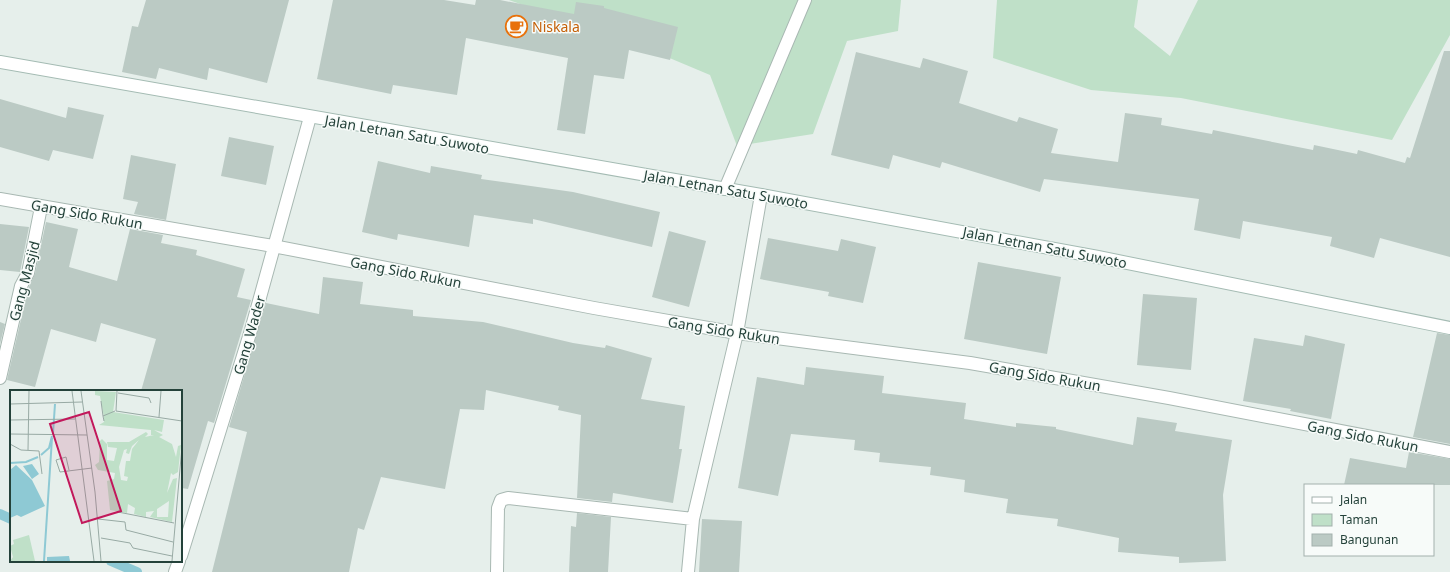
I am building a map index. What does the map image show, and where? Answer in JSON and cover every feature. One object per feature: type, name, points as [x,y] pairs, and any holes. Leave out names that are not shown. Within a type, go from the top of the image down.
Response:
[{"type":"street","points":[[725,189],[805,0]]},
{"type":"street","name":"Jalan Letnan Satu Suwoto","points":[[0,62],[762,195],[1098,257],[1450,328]]},
{"type":"street","name":"Gang Wader","points":[[182,554],[251,330],[273,246],[310,117]]},
{"type":"street","points":[[688,572],[693,518],[737,333],[762,195]]},
{"type":"street","name":"Gang Sido Rukun","points":[[0,199],[273,246],[586,307],[737,333],[970,363],[1169,398],[1450,452]]},
{"type":"street","name":"Gang Masjid","points":[[0,378],[20,286],[28,273],[41,206]]},
{"type":"street","points":[[497,572],[498,508],[502,500],[508,498],[693,518]]},
{"type":"street","name":"Gang Wader","points":[[175,572],[179,562]]},
{"type":"green space","points":[[509,0],[901,0],[898,31],[847,41],[813,134],[737,146],[710,75],[660,54]]},
{"type":"green space","points":[[997,0],[1138,0],[1134,27],[1170,56],[1198,0],[1450,0],[1450,35],[1392,140],[1181,98],[1091,90],[993,58]]},
{"type":"building","points":[[146,0],[289,0],[267,83],[209,68],[207,80],[159,68],[156,79],[122,72],[132,26],[138,27]]},
{"type":"building","points":[[333,0],[444,0],[475,5],[476,0],[500,0],[574,14],[576,2],[604,6],[604,8],[678,27],[670,60],[629,50],[624,79],[594,75],[585,134],[557,130],[568,58],[466,38],[457,95],[393,85],[391,94],[317,79]]},
{"type":"building","points":[[1444,51],[1450,51],[1450,257],[1380,238],[1374,258],[1330,246],[1332,237],[1243,221],[1240,239],[1194,230],[1199,199],[1044,179],[1040,192],[942,162],[940,168],[893,155],[889,169],[831,155],[856,52],[920,68],[923,58],[968,71],[959,103],[1017,122],[1019,117],[1058,129],[1051,153],[1118,162],[1125,113],[1162,118],[1161,125],[1212,134],[1213,130],[1313,150],[1314,145],[1357,154],[1358,150],[1405,163],[1407,157],[1410,158]]},
{"type":"building","points":[[0,99],[66,118],[68,107],[104,115],[93,159],[53,150],[49,161],[0,147]]},
{"type":"building","points":[[229,137],[274,146],[266,185],[221,176]]},
{"type":"building","points":[[131,155],[176,164],[166,220],[134,214],[138,202],[123,199]]},
{"type":"building","points":[[378,161],[430,173],[431,166],[482,175],[481,179],[573,192],[660,212],[652,247],[533,219],[533,224],[474,215],[469,247],[398,234],[397,240],[362,232]]},
{"type":"building","points":[[46,222],[78,229],[69,267],[117,281],[130,229],[163,235],[161,243],[197,250],[196,255],[245,269],[237,297],[251,300],[214,423],[208,421],[188,489],[182,488],[182,390],[141,390],[156,339],[101,323],[96,342],[51,329],[35,387],[7,380],[28,289],[35,274]]},
{"type":"building","points":[[0,224],[29,227],[20,272],[0,270]]},
{"type":"building","points":[[669,231],[706,241],[689,307],[652,297]]},
{"type":"building","points":[[768,238],[838,251],[841,239],[876,247],[863,303],[828,296],[829,292],[760,279]]},
{"type":"building","points":[[978,262],[1061,277],[1047,354],[964,339]]},
{"type":"building","points":[[323,277],[363,282],[360,304],[413,310],[413,316],[483,322],[573,343],[605,348],[606,345],[652,358],[641,399],[685,406],[679,449],[682,449],[673,503],[613,493],[612,502],[577,498],[581,415],[558,410],[559,406],[486,390],[484,410],[460,409],[445,489],[381,477],[364,530],[358,528],[349,572],[212,572],[247,432],[229,427],[266,303],[319,314]]},
{"type":"building","points":[[1143,294],[1197,298],[1191,370],[1137,365]]},
{"type":"building","points":[[0,322],[5,324],[0,344]]},
{"type":"building","points":[[1437,333],[1450,335],[1450,444],[1413,437]]},
{"type":"building","points":[[1305,335],[1345,344],[1331,419],[1290,411],[1291,409],[1243,401],[1254,338],[1303,346]]},
{"type":"building","points":[[806,367],[884,376],[882,393],[966,403],[964,419],[1016,427],[1016,423],[1056,427],[1056,429],[1133,445],[1137,417],[1177,423],[1175,431],[1232,440],[1223,495],[1226,561],[1179,563],[1179,557],[1118,552],[1119,538],[1057,526],[1058,519],[1006,513],[1008,499],[964,492],[965,480],[930,475],[931,467],[879,462],[880,453],[854,450],[855,440],[791,434],[778,496],[738,488],[757,377],[804,385]]},
{"type":"building","points":[[1409,452],[1450,459],[1450,485],[1344,484],[1350,458],[1406,468]]},
{"type":"building","points":[[577,513],[611,517],[608,572],[569,572],[571,526],[576,527]]},
{"type":"building","points":[[702,519],[742,521],[739,572],[699,572]]},
{"type":"waterway","points":[[0,514],[10,519]]},
{"type":"waterway","points":[[113,562],[137,572]]},
{"type":"place","name":"Niskala","points":[[517,26]]}]
